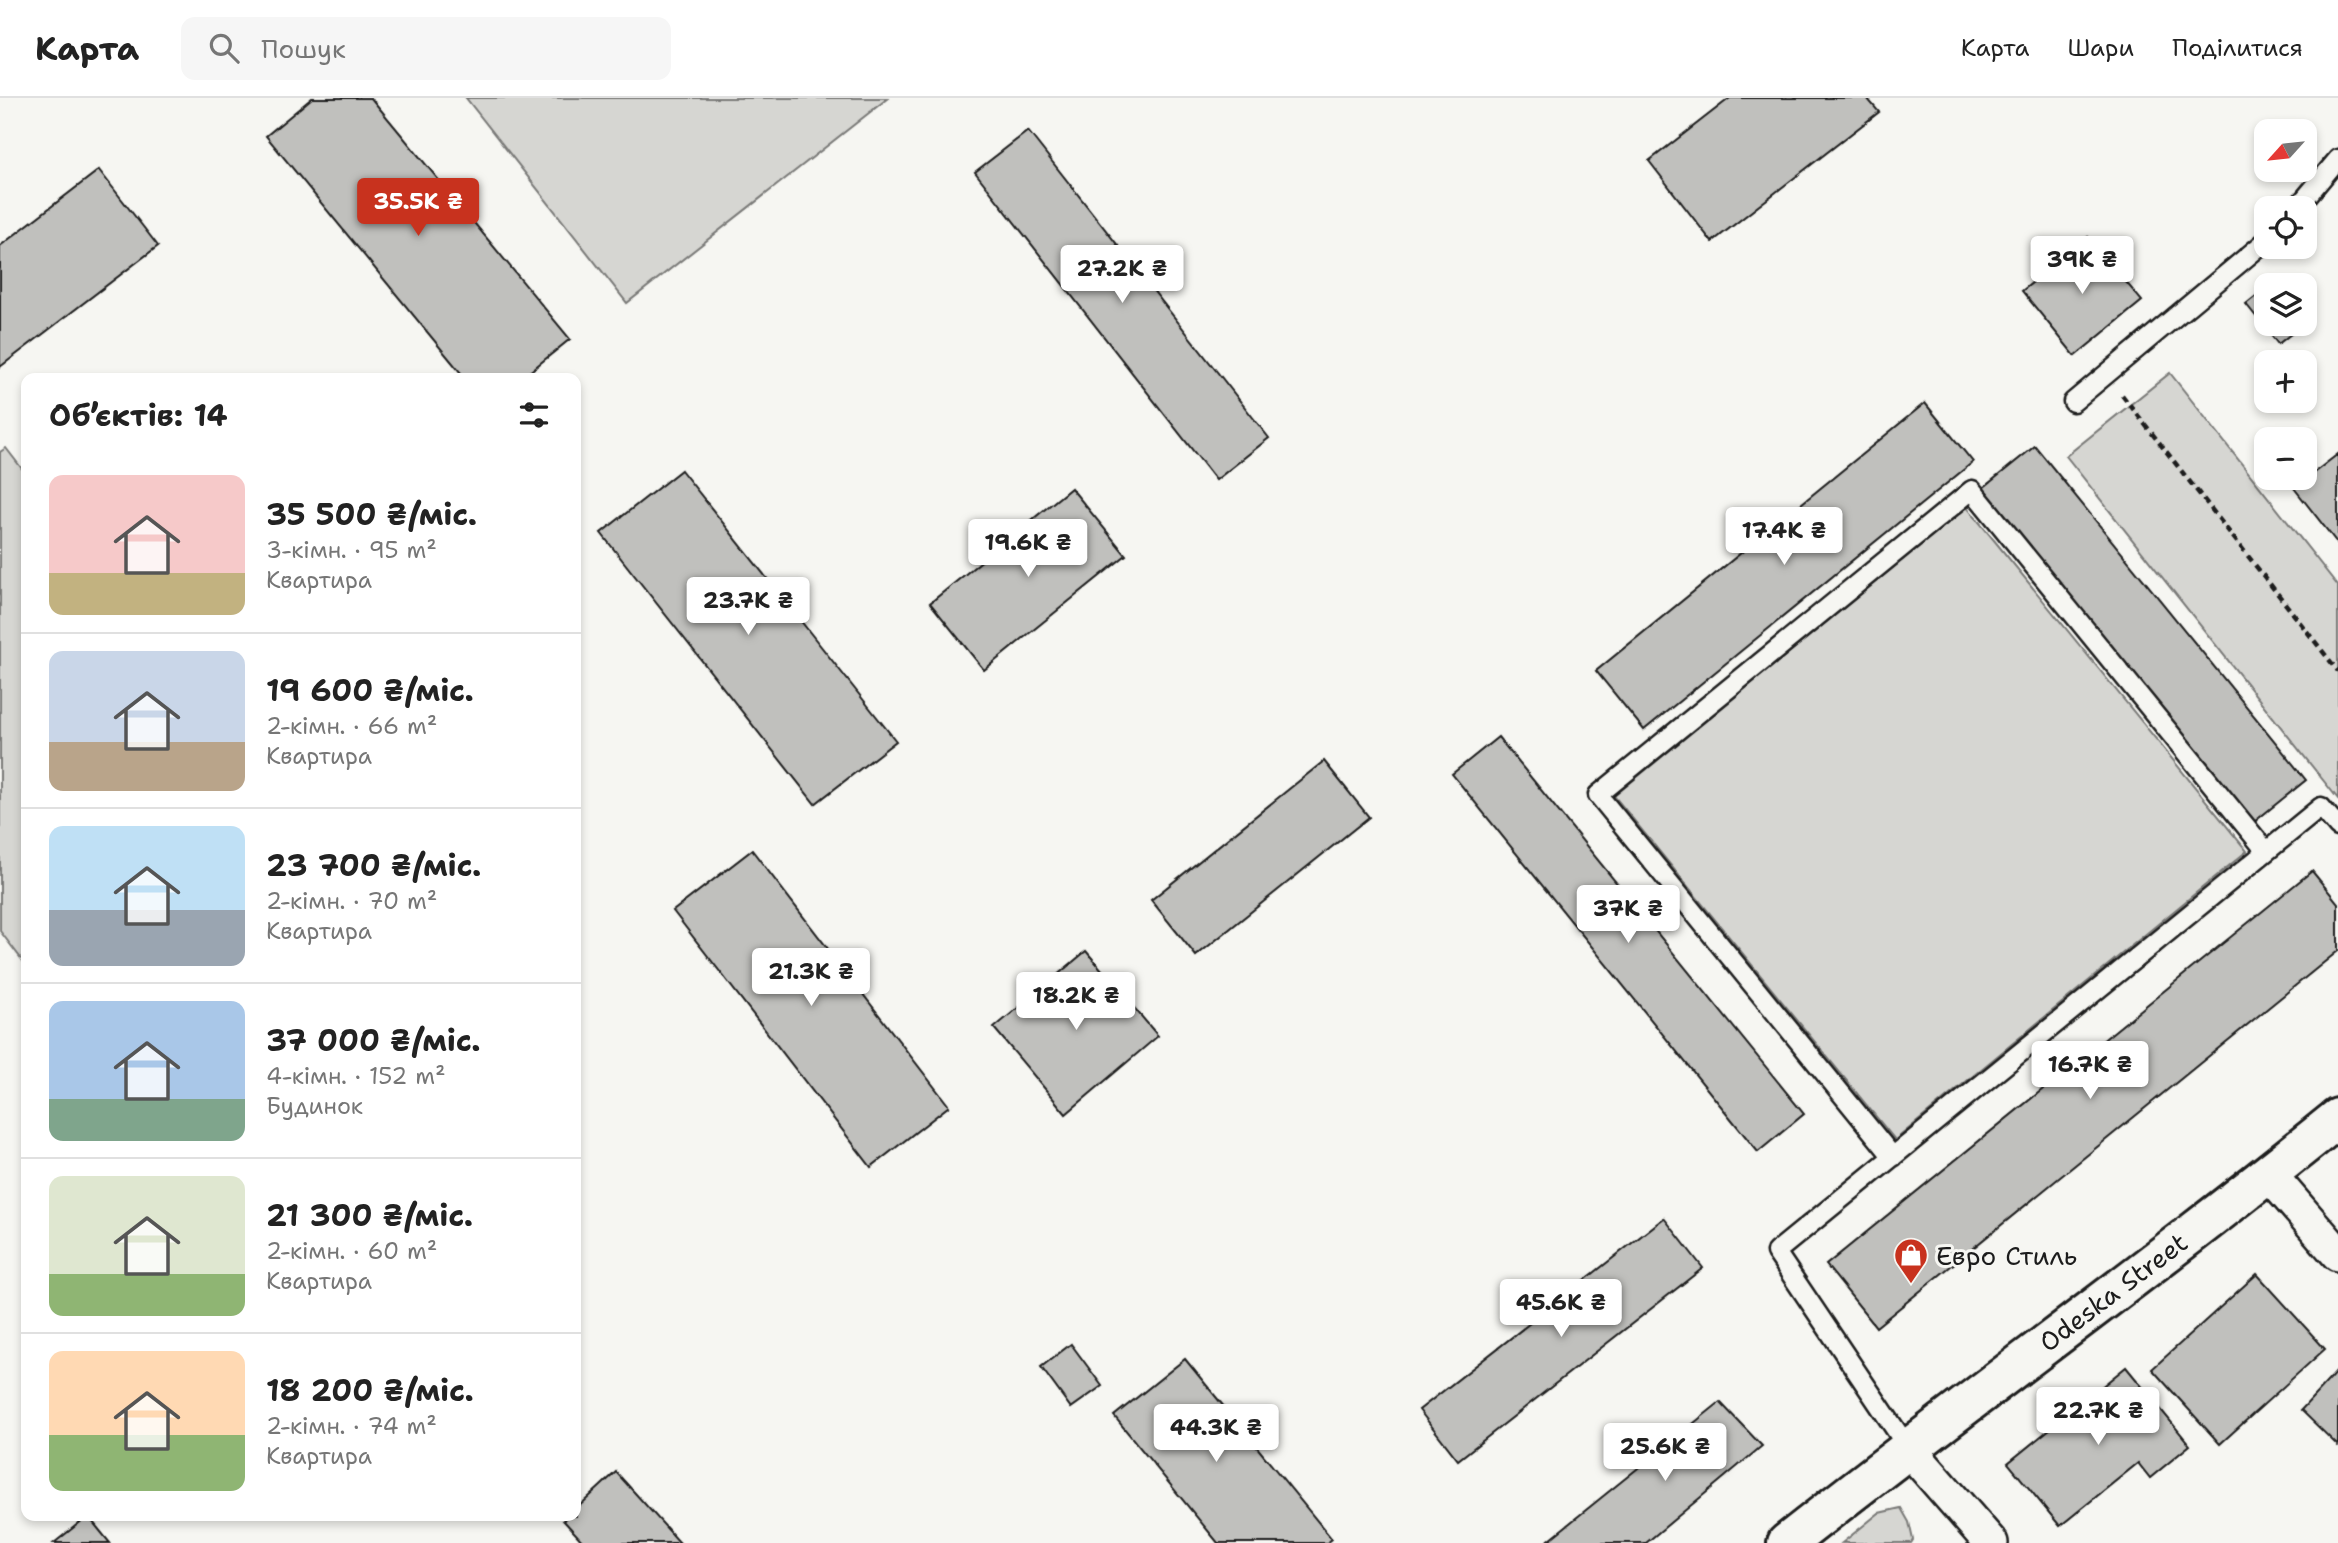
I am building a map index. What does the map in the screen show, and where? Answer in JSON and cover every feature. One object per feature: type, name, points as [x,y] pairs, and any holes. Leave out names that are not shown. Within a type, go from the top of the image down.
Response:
[{"type":"main road","name":"Odeska Street","points":[[1787,1543],[2269,1174],[2338,1118]]},
{"type":"street","points":[[2269,1174],[2338,1254]]},
{"type":"street","points":[[1908,1448],[1991,1543]]},
{"type":"lane","points":[[2307,196],[2338,159]]},
{"type":"lane","points":[[2073,402],[2254,250]]},
{"type":"lane","points":[[1893,1157],[1598,795],[1972,490],[2266,851]]},
{"type":"lane","points":[[1908,1448],[1776,1252],[2320,807],[2338,827]]},
{"type":"path","points":[[2106,375],[2338,671]]},
{"type":"shaded area","points":[[466,98],[888,98],[627,303]]},
{"type":"shaded area","points":[[2170,373],[2254,480],[2254,490],[2262,490],[2338,586],[2338,799],[2066,456]]},
{"type":"shaded area","points":[[6,448],[21,468],[21,958],[0,931],[0,452]]},
{"type":"shaded area","points":[[1967,507],[2247,851],[1895,1140],[1614,796]]},
{"type":"shaded area","points":[[1901,1508],[1909,1522],[1913,1540],[1911,1543],[1842,1543],[1879,1513]]},
{"type":"building","points":[[312,98],[371,98],[570,339],[528,373],[461,373],[266,136]]},
{"type":"building","points":[[1730,98],[1867,98],[1879,112],[1712,242],[1649,161]]},
{"type":"building","points":[[1028,131],[1269,438],[1216,480],[975,172]]},
{"type":"building","points":[[99,170],[158,246],[0,367],[0,246]]},
{"type":"building","points":[[2088,237],[2142,301],[2075,356],[2022,291]]},
{"type":"building","points":[[2254,298],[2254,314],[2246,304]]},
{"type":"building","points":[[2272,336],[2288,336],[2278,344]]},
{"type":"building","points":[[1925,403],[1973,462],[1644,730],[1596,671]]},
{"type":"building","points":[[2035,446],[2306,780],[2254,822],[1983,488]]},
{"type":"building","points":[[2338,454],[2338,544],[2296,490],[2317,490],[2317,470]]},
{"type":"building","points":[[681,470],[896,741],[815,804],[601,533]]},
{"type":"building","points":[[1071,488],[1126,555],[984,670],[930,603]]},
{"type":"building","points":[[1498,737],[1804,1114],[1758,1152],[1452,774]]},
{"type":"building","points":[[1324,761],[1369,817],[1196,956],[1151,900]]},
{"type":"building","points":[[752,850],[949,1106],[871,1167],[673,911]]},
{"type":"building","points":[[2312,871],[2338,903],[2338,951],[1876,1327],[1826,1265]]},
{"type":"building","points":[[1086,951],[1158,1036],[1066,1114],[994,1028]]},
{"type":"building","points":[[1664,1218],[1703,1268],[1458,1460],[1419,1410]]},
{"type":"building","points":[[2257,1274],[2325,1349],[2220,1444],[2152,1369]]},
{"type":"building","points":[[1071,1344],[1102,1386],[1071,1408],[1041,1367]]},
{"type":"building","points":[[1185,1359],[1332,1539],[1327,1543],[1218,1543],[1114,1416]]},
{"type":"building","points":[[2126,1367],[2190,1445],[2150,1478],[2138,1463],[2060,1526],[2008,1463]]},
{"type":"building","points":[[2338,1370],[2338,1446],[2301,1410]]},
{"type":"building","points":[[1720,1402],[1762,1446],[1646,1543],[1545,1543]]},
{"type":"building","points":[[616,1472],[680,1543],[584,1543],[564,1521],[581,1521],[581,1504]]},
{"type":"building","points":[[82,1521],[92,1521],[110,1543],[54,1543]]},
{"type":"place","name":"Евро Стиль","points":[[1911,1285]]}]
